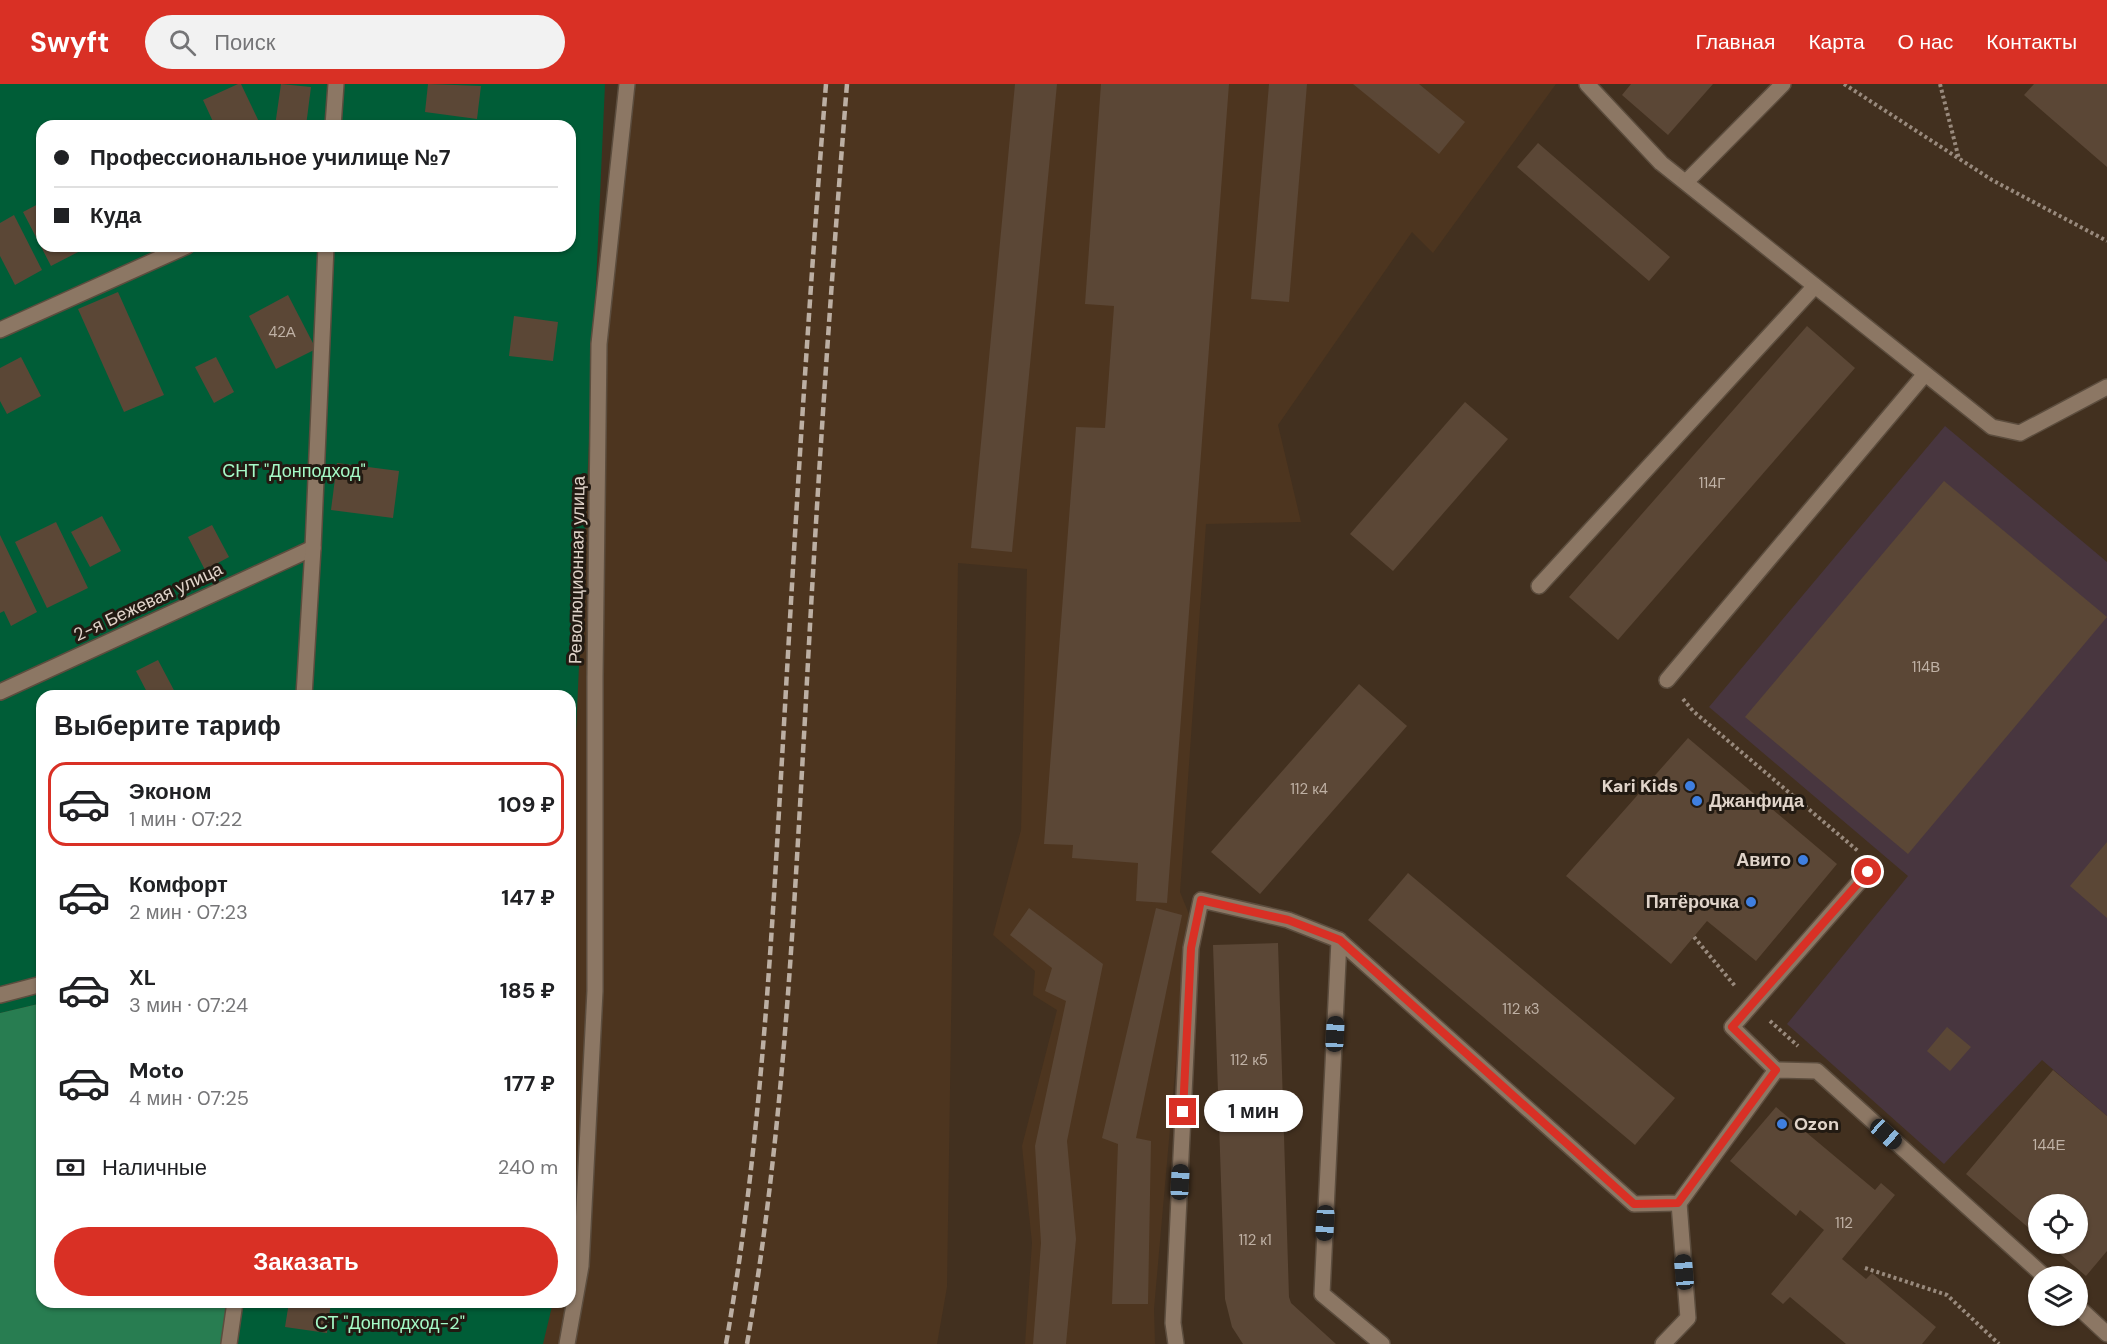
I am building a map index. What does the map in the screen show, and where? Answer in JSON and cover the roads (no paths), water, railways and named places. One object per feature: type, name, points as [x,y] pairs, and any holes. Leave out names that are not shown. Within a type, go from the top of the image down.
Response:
[{"type":"street","points":[[333,120],[336,84]]},
{"type":"street","name":"Революционная улица","points":[[576,1294],[581,1266],[595,991],[595,677],[599,344],[627,84]]},
{"type":"street","points":[[1587,84],[1661,162],[1992,428],[2020,433],[2107,387]]},
{"type":"street","points":[[1686,182],[1783,84]]},
{"type":"street","points":[[0,330],[173,252]]},
{"type":"street","points":[[304,690],[326,252]]},
{"type":"street","points":[[1539,586],[1815,286]]},
{"type":"street","points":[[1667,680],[1925,374]]},
{"type":"street","name":"2-я Бежевая улица","points":[[0,692],[313,548]]},
{"type":"street","points":[[1868,872],[1732,1027],[1776,1070],[1816,1071],[2033,1266]]},
{"type":"street","points":[[1176,1344],[1173,1323],[1191,948],[1201,900],[1288,920],[1340,940],[1634,1204],[1678,1203]]},
{"type":"street","points":[[1340,940],[1322,1294],[1382,1344]]},
{"type":"street","points":[[0,995],[36,986]]},
{"type":"street","points":[[1663,1344],[1688,1318],[1678,1203],[1776,1070]]},
{"type":"street","points":[[229,1344],[234,1308]]},
{"type":"street","name":"Революционная улица","points":[[567,1344],[573,1308]]},
{"type":"street","points":[[2088,1316],[2107,1334]]},
{"type":"railway","points":[[726,1344],[749,1190],[764,1035],[803,404],[826,84]]},
{"type":"railway","points":[[747,1344],[770,1189],[785,1032],[824,401],[847,84]]},
{"type":"place","name":"Kari Kids","points":[[1690,786]]},
{"type":"place","name":"Джанфида","points":[[1697,801]]},
{"type":"place","name":"Авито","points":[[1803,860]]},
{"type":"place","name":"Пятёрочка","points":[[1751,902]]},
{"type":"place","name":"Ozon","points":[[1782,1124]]},
{"type":"park label","name":"СНТ \"Донподход\"","points":[[294,471]]},
{"type":"park label","name":"СТ \"Донподход-2\"","points":[[390,1323]]}]
